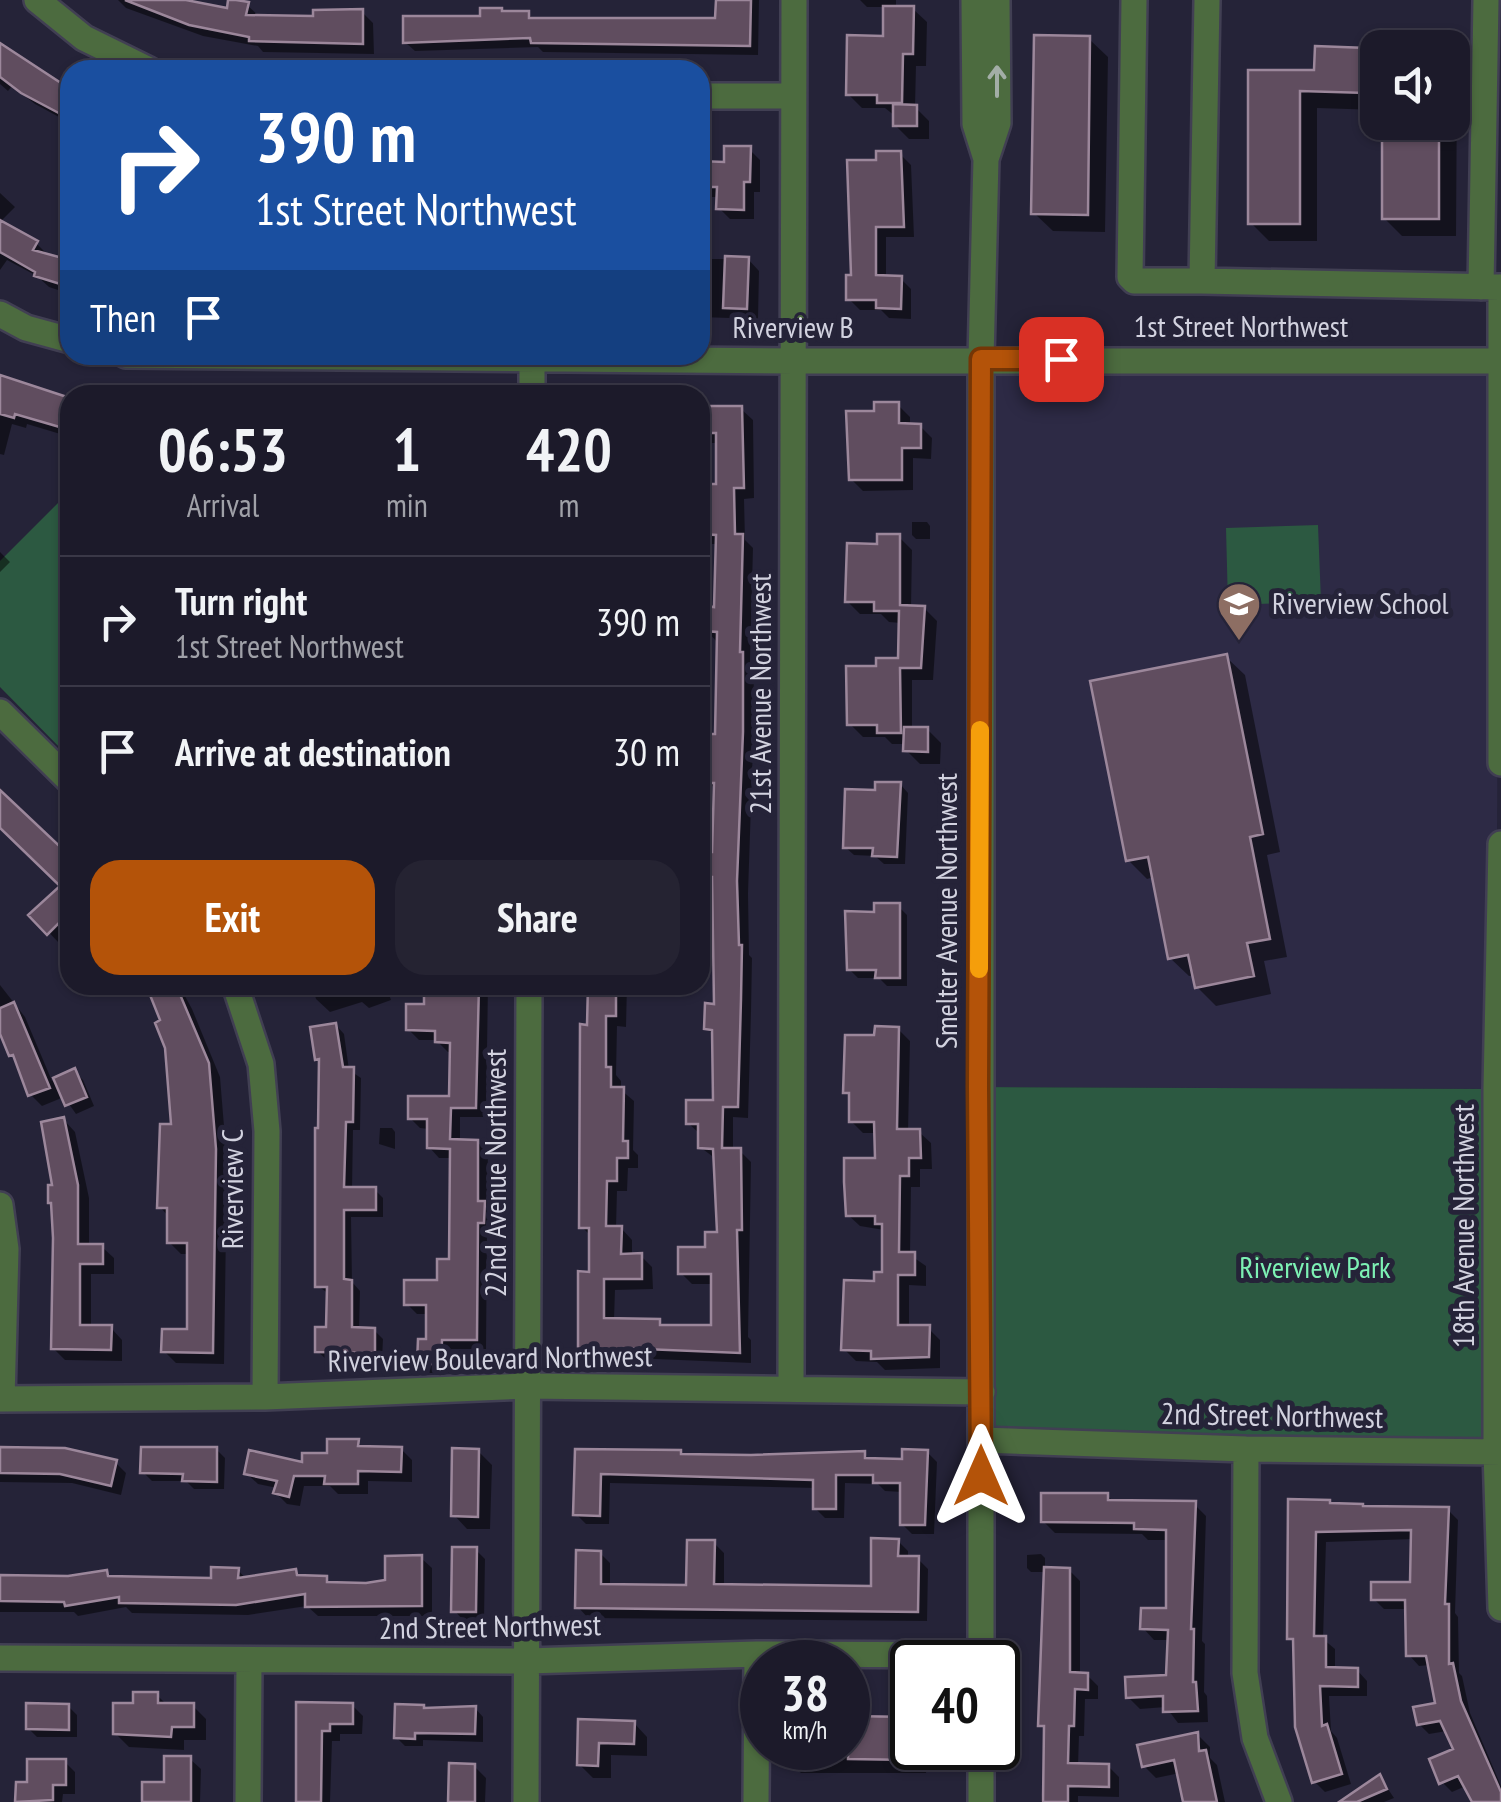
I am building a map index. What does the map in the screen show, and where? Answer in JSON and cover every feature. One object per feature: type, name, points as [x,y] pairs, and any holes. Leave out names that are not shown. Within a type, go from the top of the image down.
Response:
[{"type":"street","points":[[37,0],[84,38],[129,60]]},
{"type":"street","name":"21st Avenue Northwest","points":[[791,1389],[794,0]]},
{"type":"street","name":"Smelter Avenue Northwest","points":[[974,0],[975,124],[986,160]]},
{"type":"street","name":"Smelter Avenue Northwest","points":[[981,1640],[981,359],[986,160],[998,124],[997,0]]},
{"type":"street","points":[[1134,0],[1130,277],[1494,287]]},
{"type":"street","points":[[1202,281],[1207,0]]},
{"type":"street","points":[[1486,0],[1494,287],[1500,361],[1501,763]]},
{"type":"street","points":[[710,96],[792,96]]},
{"type":"street","points":[[0,314],[26,328],[60,337]]},
{"type":"street","name":"Riverview B","points":[[710,360],[981,359]]},
{"type":"street","name":"1st Street Northwest","points":[[981,359],[1500,361]]},
{"type":"street","points":[[0,712],[60,772]]},
{"type":"street","name":"18th Avenue Northwest","points":[[1501,844],[1496,1089],[1501,1608]]},
{"type":"street","name":"Riverview C","points":[[239,995],[262,1064],[267,1131],[264,1397]]},
{"type":"street","name":"22nd Avenue Northwest","points":[[526,1802],[529,995]]},
{"type":"street","points":[[0,1205],[6,1249],[1,1399]]},
{"type":"street","name":"Riverview Boulevard Northwest","points":[[1,1399],[264,1397],[528,1386],[982,1392]]},
{"type":"street","name":"2nd Street Northwest","points":[[981,1440],[1499,1452]]},
{"type":"street","points":[[1246,1449],[1245,1673],[1255,1738],[1279,1802]]},
{"type":"street","name":"2nd Street Northwest","points":[[0,1658],[528,1661],[740,1654]]},
{"type":"street","points":[[248,1802],[250,1662]]},
{"type":"street","points":[[756,1770],[756,1802]]},
{"type":"street","points":[[980,1770],[980,1802]]},
{"type":"shaded area","name":"Riverview School","points":[[981,359],[1499,361],[1496,1089],[979,1087]]},
{"type":"green space","points":[[60,501],[60,748],[0,687],[0,561]]},
{"type":"green space","points":[[1318,525],[1321,602],[1228,605],[1226,528]]},
{"type":"green space","name":"Riverview Park","points":[[978,1087],[1496,1089],[1496,1452],[981,1440]]},
{"type":"building","points":[[125,0],[186,0],[227,8],[228,0],[236,0],[249,2],[246,15],[313,16],[313,10],[363,9],[363,44],[249,41],[249,37],[189,25]]},
{"type":"building","points":[[716,0],[751,0],[750,46],[531,43],[530,38],[403,43],[403,16],[480,16],[480,8],[502,8],[529,11],[529,18],[715,18]]},
{"type":"building","points":[[883,6],[914,6],[913,54],[903,54],[902,103],[877,103],[877,95],[846,95],[847,35],[883,36]]},
{"type":"building","points":[[1034,35],[1090,36],[1088,215],[1031,214]]},
{"type":"building","points":[[0,43],[60,82],[60,114],[21,93],[0,77]]},
{"type":"building","points":[[1315,46],[1360,48],[1360,93],[1300,91],[1300,224],[1248,224],[1248,70],[1314,70]]},
{"type":"building","points":[[893,104],[917,105],[917,126],[893,126]]},
{"type":"building","points":[[1382,140],[1439,140],[1439,219],[1382,219]]},
{"type":"building","points":[[724,146],[751,146],[750,182],[744,182],[744,210],[716,209],[717,187],[710,187],[710,161],[724,162]]},
{"type":"building","points":[[876,151],[901,151],[904,227],[876,227],[876,275],[902,276],[901,309],[876,308],[876,300],[846,300],[846,275],[851,275],[847,160],[876,160]]},
{"type":"building","points":[[0,220],[38,241],[33,250],[60,257],[60,284],[34,276],[35,272],[0,252]]},
{"type":"building","points":[[725,256],[749,257],[747,309],[723,308]]},
{"type":"building","points":[[0,375],[60,395],[60,427],[15,414],[14,418],[0,414]]},
{"type":"building","points":[[874,402],[899,402],[899,423],[921,424],[921,448],[902,448],[902,480],[849,480],[846,411],[874,411]]},
{"type":"building","points":[[710,406],[742,406],[744,488],[734,488],[735,534],[743,534],[743,732],[737,881],[741,999],[738,1107],[723,1107],[722,1148],[741,1148],[742,1230],[737,1230],[740,1353],[620,1348],[620,1353],[578,1353],[578,1271],[589,1272],[589,1228],[579,1228],[580,1024],[587,1025],[588,995],[616,995],[616,1016],[606,1016],[606,1067],[611,1067],[611,1087],[624,1087],[623,1141],[628,1141],[628,1158],[617,1158],[617,1181],[607,1181],[606,1226],[622,1226],[621,1254],[642,1253],[642,1279],[604,1279],[604,1318],[660,1319],[660,1325],[711,1325],[711,1274],[678,1274],[678,1247],[705,1247],[705,1232],[717,1232],[713,1149],[698,1148],[698,1124],[686,1124],[686,1100],[713,1100],[712,1030],[704,1029],[705,1003],[714,1004],[710,852],[714,783],[710,783],[710,734],[715,734],[717,632],[710,631],[716,535],[710,535],[710,484],[716,484],[716,433],[710,433]]},
{"type":"building","points":[[877,534],[900,534],[900,605],[925,606],[921,668],[900,668],[901,733],[877,733],[877,725],[847,725],[846,666],[876,666],[876,658],[898,658],[899,611],[874,611],[874,602],[845,602],[847,543],[877,544]]},
{"type":"building","points":[[1227,654],[1263,834],[1250,837],[1270,939],[1247,943],[1254,976],[1195,988],[1188,955],[1168,959],[1148,857],[1126,861],[1090,681]]},
{"type":"building","points":[[904,727],[928,727],[928,752],[903,751]]},
{"type":"building","points":[[875,782],[901,782],[897,857],[872,856],[873,848],[843,848],[845,789],[875,790]]},
{"type":"building","points":[[0,790],[60,847],[60,886],[0,828]]},
{"type":"building","points":[[60,886],[60,922],[47,935],[28,915]]},
{"type":"building","points":[[874,903],[900,903],[900,978],[875,978],[876,970],[847,970],[845,911],[874,912]]},
{"type":"building","points":[[150,995],[180,995],[209,1063],[216,1149],[213,1353],[161,1352],[162,1329],[187,1329],[187,1243],[167,1243],[167,1208],[157,1208],[160,1124],[171,1124],[165,1048],[155,1023],[160,1020]]},
{"type":"building","points":[[424,995],[479,995],[476,1108],[451,1108],[450,1139],[478,1140],[478,1201],[485,1201],[484,1223],[478,1223],[477,1340],[442,1340],[441,1364],[417,1364],[418,1339],[426,1339],[426,1305],[404,1305],[404,1280],[437,1280],[437,1259],[449,1259],[450,1149],[427,1148],[427,1119],[408,1119],[408,1096],[449,1096],[450,1043],[435,1042],[435,1031],[406,1030],[406,1004],[424,1004]]},
{"type":"building","points":[[14,1002],[50,1088],[28,1096],[13,1055],[9,1056],[0,1034],[0,1008]]},
{"type":"building","points":[[336,1023],[343,1067],[354,1067],[353,1122],[346,1122],[344,1187],[376,1187],[376,1210],[344,1210],[344,1279],[352,1280],[352,1327],[375,1328],[375,1353],[315,1352],[315,1327],[326,1327],[327,1287],[315,1287],[319,1059],[315,1060],[310,1027]]},
{"type":"building","points":[[875,1026],[899,1027],[897,1129],[920,1129],[921,1158],[909,1158],[909,1176],[900,1176],[899,1252],[915,1252],[915,1275],[898,1275],[898,1325],[930,1325],[929,1357],[871,1359],[871,1351],[841,1350],[844,1280],[874,1281],[874,1272],[882,1272],[882,1224],[875,1224],[875,1216],[846,1216],[844,1182],[844,1158],[875,1158],[874,1122],[849,1122],[849,1093],[843,1093],[845,1035],[874,1035]]},
{"type":"building","points":[[75,1068],[87,1097],[65,1106],[53,1078]]},
{"type":"building","points":[[64,1117],[78,1185],[78,1244],[103,1244],[103,1264],[80,1264],[80,1325],[112,1325],[111,1350],[51,1349],[53,1238],[48,1185],[52,1185],[41,1122]]},
{"type":"building","points":[[327,1439],[359,1439],[358,1446],[402,1447],[401,1472],[358,1471],[358,1484],[324,1484],[325,1476],[294,1476],[289,1497],[273,1493],[277,1481],[244,1474],[249,1450],[302,1462],[302,1453],[327,1453]]},
{"type":"building","points":[[0,1447],[65,1448],[117,1460],[111,1486],[60,1474],[0,1473]]},
{"type":"building","points":[[141,1447],[217,1447],[217,1482],[182,1481],[183,1474],[140,1473]]},
{"type":"building","points":[[452,1448],[479,1449],[478,1517],[451,1516]]},
{"type":"building","points":[[575,1449],[751,1455],[865,1451],[865,1458],[902,1459],[902,1449],[928,1450],[925,1525],[900,1525],[900,1483],[873,1483],[873,1475],[836,1475],[836,1509],[813,1509],[813,1480],[601,1474],[600,1516],[573,1515]]},
{"type":"building","points":[[1041,1493],[1108,1493],[1108,1500],[1196,1501],[1191,1629],[1198,1711],[1163,1712],[1163,1696],[1126,1698],[1125,1677],[1166,1675],[1168,1630],[1140,1629],[1141,1608],[1166,1608],[1166,1530],[1134,1529],[1134,1523],[1041,1522]]},
{"type":"building","points":[[1288,1499],[1363,1506],[1449,1507],[1445,1604],[1449,1604],[1449,1664],[1453,1663],[1461,1701],[1501,1792],[1501,1802],[1472,1802],[1458,1776],[1439,1784],[1429,1759],[1453,1749],[1440,1721],[1417,1725],[1413,1707],[1435,1703],[1426,1656],[1406,1656],[1405,1600],[1371,1600],[1371,1582],[1410,1582],[1411,1530],[1316,1532],[1314,1636],[1326,1636],[1326,1667],[1358,1668],[1358,1687],[1320,1686],[1322,1726],[1327,1724],[1342,1774],[1312,1783],[1295,1727],[1293,1639],[1287,1639]]},
{"type":"building","points":[[871,1538],[899,1539],[898,1556],[919,1556],[918,1612],[575,1608],[576,1550],[601,1551],[601,1584],[686,1585],[687,1540],[715,1540],[714,1584],[871,1586]]},
{"type":"building","points":[[452,1547],[477,1547],[476,1612],[451,1612]]},
{"type":"building","points":[[422,1555],[422,1606],[305,1607],[305,1594],[236,1605],[119,1603],[119,1597],[65,1606],[64,1602],[0,1601],[0,1575],[68,1576],[107,1570],[108,1576],[211,1578],[211,1567],[239,1568],[238,1578],[296,1569],[297,1575],[327,1576],[327,1582],[366,1583],[385,1580],[385,1556]]},
{"type":"building","points":[[1044,1567],[1070,1568],[1070,1672],[1088,1673],[1088,1690],[1075,1689],[1068,1763],[1109,1764],[1109,1787],[1068,1786],[1068,1802],[1043,1802],[1044,1726],[1038,1726]]},
{"type":"building","points":[[133,1692],[158,1692],[158,1703],[194,1703],[194,1727],[172,1727],[171,1737],[113,1734],[113,1703],[133,1703]]},
{"type":"building","points":[[296,1702],[353,1703],[353,1724],[330,1724],[330,1731],[322,1731],[321,1802],[296,1802]]},
{"type":"building","points":[[26,1703],[69,1704],[69,1730],[26,1729]]},
{"type":"building","points":[[395,1704],[424,1708],[476,1706],[475,1734],[415,1733],[415,1739],[394,1738]]},
{"type":"building","points":[[870,1716],[890,1717],[890,1760],[870,1759]]},
{"type":"building","points":[[578,1719],[635,1721],[634,1744],[599,1743],[598,1766],[577,1765]]},
{"type":"building","points":[[1198,1732],[1199,1751],[1206,1750],[1217,1802],[1183,1802],[1174,1760],[1142,1767],[1137,1745]]},
{"type":"building","points":[[164,1756],[191,1756],[191,1802],[142,1802],[142,1782],[164,1782]]},
{"type":"building","points":[[27,1759],[66,1759],[66,1785],[53,1785],[53,1800],[15,1802],[16,1782],[27,1782]]},
{"type":"building","points":[[449,1763],[475,1764],[475,1802],[448,1802]]},
{"type":"building","points":[[1380,1774],[1387,1789],[1357,1802],[1339,1802]]},
{"type":"slow traffic","points":[[979,969],[980,730]]},
{"type":"place","name":"Riverview School","points":[[1239,642]]},
{"type":"route","points":[[981,1476],[978,1087],[981,359],[1061,359]]}]
